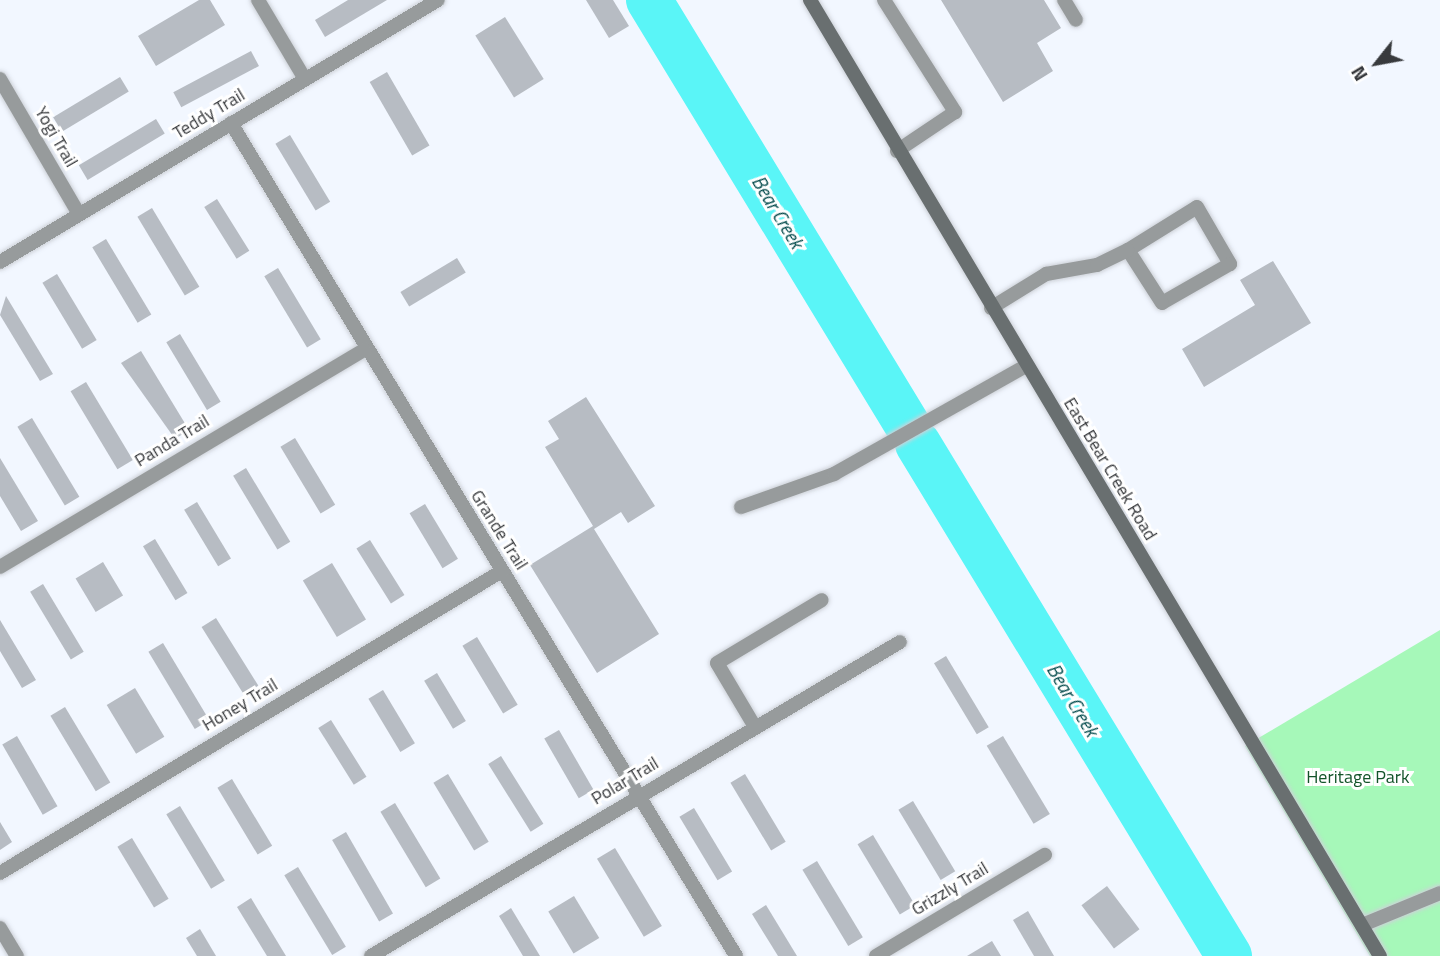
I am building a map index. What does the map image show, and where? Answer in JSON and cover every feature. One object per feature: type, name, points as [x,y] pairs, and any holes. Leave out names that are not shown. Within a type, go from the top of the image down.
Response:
[{"type":"main road","name":"East Bear Creek Road","points":[[810,0],[897,151],[1380,956]]},
{"type":"street","points":[[258,0],[305,79]]},
{"type":"street","name":"Teddy Trail","points":[[0,262],[438,0]]},
{"type":"street","points":[[884,0],[955,112],[897,151]]},
{"type":"street","points":[[1064,0],[1076,20]]},
{"type":"street","name":"Yogi Trail","points":[[0,79],[79,214]]},
{"type":"street","name":"Grande Trail","points":[[231,123],[365,349],[736,956]]},
{"type":"street","points":[[991,308],[1046,274],[1097,265],[1128,250],[1196,207],[1230,264],[1162,303],[1128,250]]},
{"type":"street","name":"Panda Trail","points":[[0,566],[365,349]]},
{"type":"street","points":[[741,507],[834,474],[1026,366]]},
{"type":"street","name":"Honey Trail","points":[[0,873],[502,571]]},
{"type":"street","points":[[755,727],[717,663],[822,600]]},
{"type":"street","name":"Polar Trail","points":[[371,956],[900,642]]},
{"type":"street","name":"Grizzly Trail","points":[[876,956],[1045,855]]},
{"type":"street","points":[[1362,925],[1440,893]]},
{"type":"street","points":[[0,928],[17,956]]},
{"type":"green space","name":"Heritage Park","points":[[1440,630],[1440,956],[1370,956],[1245,746]]},
{"type":"building","points":[[199,0],[210,0],[225,25],[156,66],[138,36]]},
{"type":"building","points":[[348,0],[387,0],[325,37],[315,20]]},
{"type":"building","points":[[586,0],[613,0],[629,26],[609,38]]},
{"type":"building","points":[[941,0],[1044,0],[1061,28],[1037,43],[1053,71],[1003,102]]},
{"type":"building","points":[[505,17],[544,79],[514,97],[475,36]]},
{"type":"building","points":[[251,51],[259,66],[181,107],[173,92]]},
{"type":"building","points":[[387,72],[430,146],[412,156],[370,82]]},
{"type":"building","points":[[120,77],[129,92],[62,132],[53,117]]},
{"type":"building","points":[[156,119],[165,134],[88,180],[79,165]]},
{"type":"building","points":[[290,135],[330,202],[316,211],[275,144]]},
{"type":"building","points":[[217,199],[249,251],[237,259],[204,207]]},
{"type":"building","points":[[152,208],[199,287],[185,296],[137,217]]},
{"type":"building","points":[[106,239],[151,314],[138,323],[92,247]]},
{"type":"building","points":[[457,258],[466,273],[409,307],[400,292]]},
{"type":"building","points":[[1273,261],[1311,323],[1204,387],[1182,349],[1255,305],[1240,280]]},
{"type":"building","points":[[278,268],[321,339],[307,347],[264,276]]},
{"type":"building","points":[[57,274],[97,340],[82,349],[42,283]]},
{"type":"building","points":[[6,296],[53,374],[40,381],[0,315]]},
{"type":"building","points":[[180,334],[221,402],[207,410],[166,342]]},
{"type":"building","points":[[141,351],[189,430],[175,439],[121,363]]},
{"type":"building","points":[[86,382],[133,460],[117,469],[71,391]]},
{"type":"building","points":[[586,397],[655,506],[628,523],[621,512],[594,529],[659,634],[597,673],[530,565],[593,526],[545,447],[559,439],[548,421]]},
{"type":"building","points":[[32,418],[79,497],[65,506],[17,427]]},
{"type":"building","points":[[295,438],[335,505],[321,514],[280,447]]},
{"type":"building","points":[[0,458],[38,521],[21,531],[0,496]]},
{"type":"building","points":[[246,468],[290,542],[277,549],[233,476]]},
{"type":"building","points":[[197,502],[231,559],[218,566],[184,510]]},
{"type":"building","points":[[425,504],[458,559],[443,568],[410,513]]},
{"type":"building","points":[[155,539],[187,593],[175,600],[143,546]]},
{"type":"building","points":[[370,540],[404,595],[391,604],[356,548]]},
{"type":"building","points":[[103,562],[123,595],[96,612],[76,578]]},
{"type":"building","points":[[332,563],[366,620],[337,637],[303,581]]},
{"type":"building","points":[[43,584],[84,652],[71,659],[30,592]]},
{"type":"building","points":[[216,618],[258,686],[244,695],[202,627]]},
{"type":"building","points":[[0,620],[36,680],[22,688],[0,651]]},
{"type":"building","points":[[477,637],[518,705],[503,713],[462,646]]},
{"type":"building","points":[[163,643],[209,720],[195,729],[148,652]]},
{"type":"building","points":[[946,656],[989,727],[977,734],[934,663]]},
{"type":"building","points":[[437,673],[466,721],[453,729],[424,681]]},
{"type":"building","points":[[135,688],[164,737],[136,754],[107,705]]},
{"type":"building","points":[[383,690],[415,743],[400,752],[368,699]]},
{"type":"building","points":[[65,707],[110,782],[96,791],[50,716]]},
{"type":"building","points":[[331,720],[367,777],[354,785],[318,728]]},
{"type":"building","points":[[559,730],[594,790],[579,798],[544,738]]},
{"type":"building","points":[[17,736],[58,806],[43,815],[2,744]]},
{"type":"building","points":[[1003,736],[1050,814],[1034,824],[987,746]]},
{"type":"building","points":[[501,756],[543,824],[531,832],[488,764]]},
{"type":"building","points":[[448,774],[489,842],[474,850],[433,783]]},
{"type":"building","points":[[745,774],[786,842],[771,850],[730,783]]},
{"type":"building","points":[[232,779],[272,846],[258,855],[217,788]]},
{"type":"building","points":[[913,801],[955,871],[941,880],[898,810]]},
{"type":"building","points":[[395,803],[440,878],[426,887],[380,812]]},
{"type":"building","points":[[180,806],[225,881],[211,889],[166,814]]},
{"type":"building","points":[[694,808],[732,871],[718,880],[679,817]]},
{"type":"building","points":[[0,822],[12,842],[0,850]]},
{"type":"building","points":[[346,832],[393,913],[379,921],[332,840]]},
{"type":"building","points":[[873,835],[915,905],[900,915],[858,844]]},
{"type":"building","points":[[132,838],[169,899],[154,908],[117,847]]},
{"type":"building","points":[[615,848],[662,926],[644,937],[597,859]]},
{"type":"building","points":[[817,861],[863,937],[848,946],[802,870]]},
{"type":"building","points":[[298,867],[346,947],[332,955],[284,875]]},
{"type":"building","points":[[1107,886],[1139,929],[1114,948],[1081,905]]},
{"type":"building","points":[[574,896],[599,938],[574,953],[548,911]]},
{"type":"building","points":[[251,898],[286,956],[267,956],[237,907]]},
{"type":"building","points":[[766,905],[797,956],[778,956],[752,914]]},
{"type":"building","points":[[511,908],[540,956],[523,956],[499,916]]},
{"type":"building","points":[[1028,911],[1054,956],[1034,956],[1013,920]]},
{"type":"building","points":[[200,929],[216,956],[197,956],[186,938]]},
{"type":"building","points":[[992,941],[1001,956],[967,956]]},
{"type":"waterway","name":"Bear Creek","points":[[649,0],[907,425]]},
{"type":"waterway","name":"Bear Creek","points":[[918,444],[1229,956]]}]
